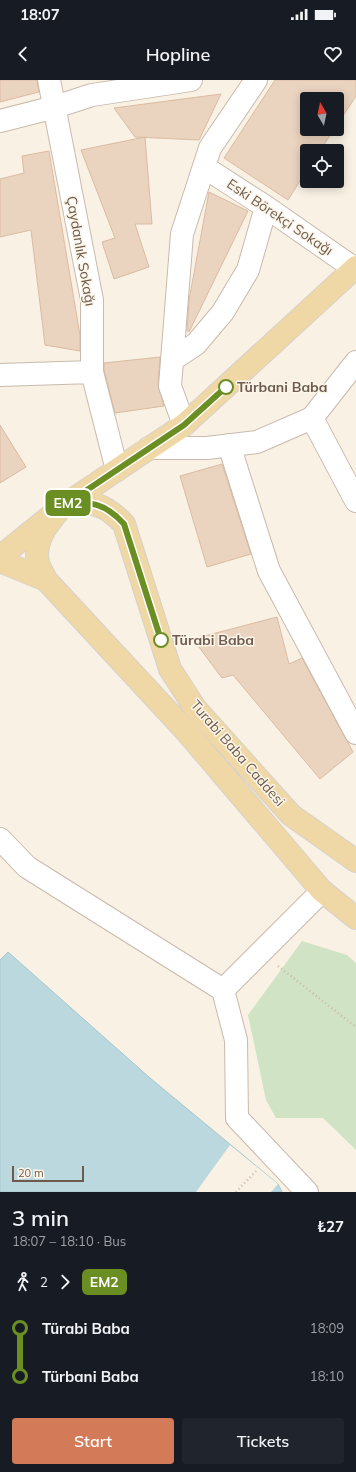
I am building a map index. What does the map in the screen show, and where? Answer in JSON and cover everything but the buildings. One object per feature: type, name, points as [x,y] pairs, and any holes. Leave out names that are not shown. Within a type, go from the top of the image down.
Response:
[{"type":"main road","points":[[0,557],[63,506],[184,425],[355,268]]},
{"type":"main road","name":"Turabi Baba Caddesi","points":[[63,506],[80,502],[95,504],[113,512],[124,524],[170,669],[195,708],[291,814],[356,860]]},
{"type":"main road","points":[[63,506],[46,526],[37,545],[38,563],[46,580],[185,730],[322,891],[356,918]]},
{"type":"main road","points":[[0,561],[46,580]]},
{"type":"street","name":"Çaydanlık Sokağı","points":[[49,80],[92,300],[92,372],[117,470]]},
{"type":"street","points":[[0,121],[55,107],[92,95],[191,80]]},
{"type":"street","points":[[184,425],[170,386],[182,234],[210,148],[256,80]]},
{"type":"street","name":"Eski Börekçi Sokağı","points":[[204,166],[355,268]]},
{"type":"street","points":[[172,360],[196,344],[223,312],[248,270],[266,207]]},
{"type":"street","points":[[149,448],[207,448],[257,442],[312,418],[356,362]]},
{"type":"street","points":[[0,375],[92,372]]},
{"type":"street","points":[[312,418],[356,501]]},
{"type":"street","points":[[229,445],[269,572],[356,733]]},
{"type":"street","points":[[0,839],[27,866],[223,990],[236,1040],[237,1118],[308,1192]]},
{"type":"street","points":[[223,990],[322,891]]},
{"type":"path","points":[[260,952],[356,1027]]},
{"type":"path","points":[[236,1192],[271,1154]]},
{"type":"green space","points":[[302,941],[347,955],[356,963],[356,1150],[323,1118],[276,1118],[266,1100],[248,1015]]},
{"type":"water","points":[[8,952],[150,1078],[278,1184],[282,1192],[0,1192],[0,960]]},
{"type":"pier","points":[[230,1145],[278,1184],[271,1192],[196,1192]]},
{"type":"bus line","name":"EM2","points":[[161,640],[124,524],[113,512],[95,504],[80,502],[63,506],[184,425],[226,387]]},
{"type":"place","name":"Türbani Baba","points":[[226,387]]},
{"type":"place","name":"Türabi Baba","points":[[161,640]]}]
